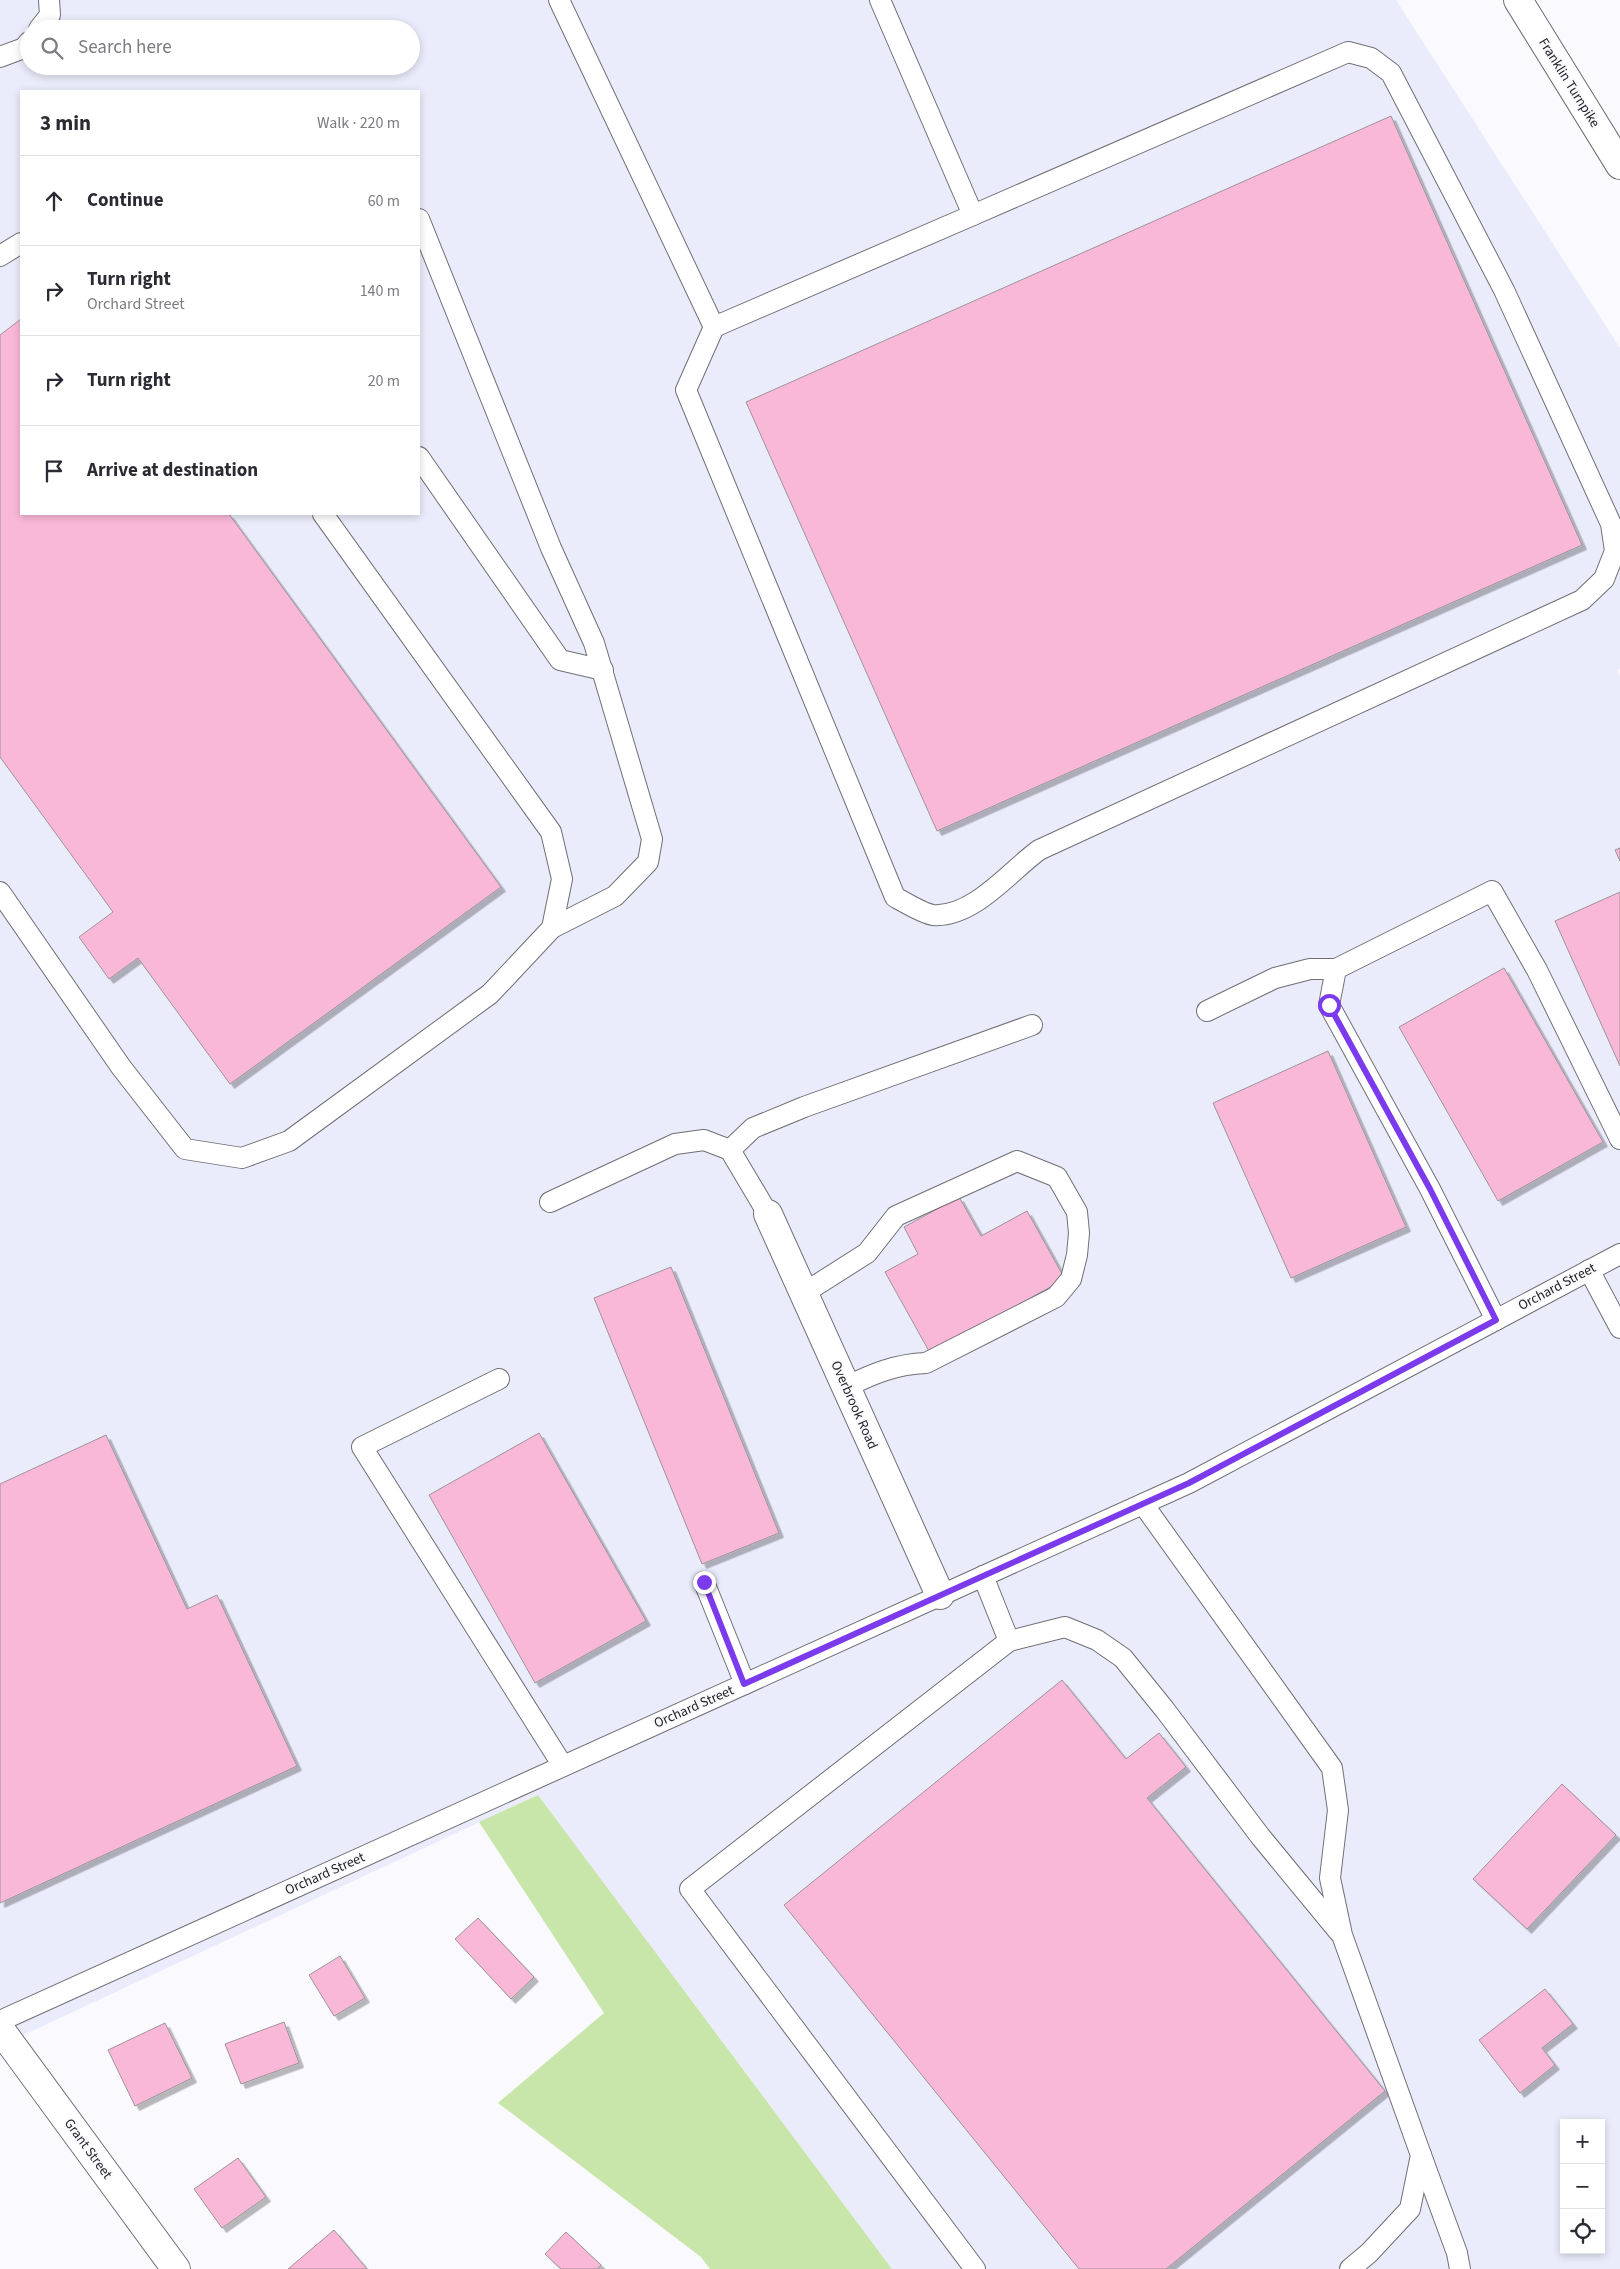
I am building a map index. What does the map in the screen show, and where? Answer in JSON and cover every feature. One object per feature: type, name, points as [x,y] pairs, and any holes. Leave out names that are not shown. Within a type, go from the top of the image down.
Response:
[{"type":"street","name":"Franklin Turnpike","points":[[1518,0],[1620,166]]},
{"type":"street","name":"Overbrook Road","points":[[768,1214],[940,1595]]},
{"type":"street","name":"Grant Street","points":[[0,2029],[176,2269]]},
{"type":"lane","points":[[46,20],[50,15],[49,0]]},
{"type":"lane","points":[[560,0],[714,327]]},
{"type":"lane","points":[[880,0],[973,215]]},
{"type":"lane","points":[[0,58],[20,50]]},
{"type":"lane","points":[[1348,52],[1371,58],[1391,73],[1504,290],[1612,524],[1615,551],[1604,579],[1582,600],[1039,850],[999,884],[964,909],[933,915],[895,898],[686,390],[714,327],[973,215],[1348,52]]},
{"type":"lane","points":[[0,892],[121,1067],[184,1149],[242,1158],[289,1141],[490,994],[552,928],[615,896],[648,862],[652,838],[594,643],[551,548],[420,221]]},
{"type":"lane","points":[[0,256],[20,243]]},
{"type":"lane","points":[[420,459],[560,660],[603,670]]},
{"type":"lane","points":[[324,515],[551,832],[562,879],[552,928]]},
{"type":"lane","points":[[1207,1012],[1275,978],[1310,969],[1336,969],[1492,891],[1537,970],[1620,1139]]},
{"type":"lane","points":[[1336,969],[1329,1005],[1430,1189],[1496,1320]]},
{"type":"lane","points":[[730,1150],[753,1128],[804,1107],[1032,1024]]},
{"type":"lane","points":[[550,1202],[675,1144],[704,1140],[730,1150],[768,1214]]},
{"type":"lane","points":[[804,1293],[867,1253],[896,1216],[1016,1160],[1057,1177],[1077,1212],[1079,1233],[1077,1254],[1071,1279],[1056,1297],[926,1363],[907,1364],[877,1372],[846,1386]]},
{"type":"lane","name":"Orchard Street","points":[[0,2021],[1189,1483],[1620,1254]]},
{"type":"lane","points":[[1589,1270],[1620,1328]]},
{"type":"lane","points":[[499,1380],[362,1447],[563,1766]]},
{"type":"lane","points":[[1143,1504],[1332,1768],[1338,1810],[1330,1878],[1342,1935],[1420,2155],[1457,2252],[1460,2269]]},
{"type":"lane","points":[[983,1576],[1009,1641]]},
{"type":"lane","points":[[704,1582],[744,1684]]},
{"type":"lane","points":[[975,2269],[690,1889],[1009,1641],[1065,1627],[1097,1640],[1123,1658],[1165,1710],[1260,1836],[1342,1935]]},
{"type":"lane","points":[[1350,2269],[1369,2253],[1410,2209],[1420,2155]]},
{"type":"shaded area","points":[[0,0],[1396,0],[1620,348],[1620,669],[1617,670],[1620,676],[1620,2269],[892,2269],[538,1795],[0,2046]]},
{"type":"green space","points":[[538,1795],[892,2269],[710,2269],[701,2257],[498,2103],[604,2013],[479,1822]]},
{"type":"building","points":[[1391,116],[1582,545],[937,831],[746,402]]},
{"type":"building","points":[[20,320],[20,515],[230,515],[501,887],[230,1084],[138,958],[109,979],[79,937],[113,912],[0,757],[0,335]]},
{"type":"building","points":[[1620,848],[1620,861],[1615,850]]},
{"type":"building","points":[[1620,892],[1620,1066],[1555,921]]},
{"type":"building","points":[[1504,968],[1603,1142],[1498,1201],[1399,1027]]},
{"type":"building","points":[[1328,1051],[1406,1227],[1291,1278],[1213,1103]]},
{"type":"building","points":[[959,1197],[981,1236],[1027,1211],[1065,1279],[930,1353],[885,1272],[918,1254],[904,1227]]},
{"type":"building","points":[[671,1267],[779,1533],[702,1564],[594,1298]]},
{"type":"building","points":[[539,1433],[646,1621],[535,1683],[429,1495]]},
{"type":"building","points":[[106,1435],[187,1609],[217,1595],[297,1766],[0,1903],[0,1484]]},
{"type":"building","points":[[1062,1680],[1126,1759],[1159,1733],[1186,1767],[1147,1798],[1385,2091],[1166,2269],[1079,2269],[784,1905]]},
{"type":"building","points":[[1562,1784],[1616,1835],[1527,1929],[1473,1879]]},
{"type":"building","points":[[478,1918],[534,1977],[511,1999],[455,1939]]},
{"type":"building","points":[[340,1956],[365,1998],[334,2016],[309,1975]]},
{"type":"building","points":[[1545,1989],[1573,2024],[1542,2048],[1555,2065],[1520,2093],[1479,2040]]},
{"type":"building","points":[[284,2022],[299,2063],[241,2084],[225,2044]]},
{"type":"building","points":[[165,2023],[192,2078],[135,2106],[108,2050]]},
{"type":"building","points":[[238,2158],[266,2197],[222,2228],[194,2189]]},
{"type":"building","points":[[334,2230],[367,2269],[288,2269]]},
{"type":"building","points":[[566,2232],[601,2265],[597,2269],[561,2269],[545,2254]]},
{"type":"route","points":[[704,1582],[744,1684],[1189,1483],[1496,1320],[1430,1189],[1329,1005]]}]
